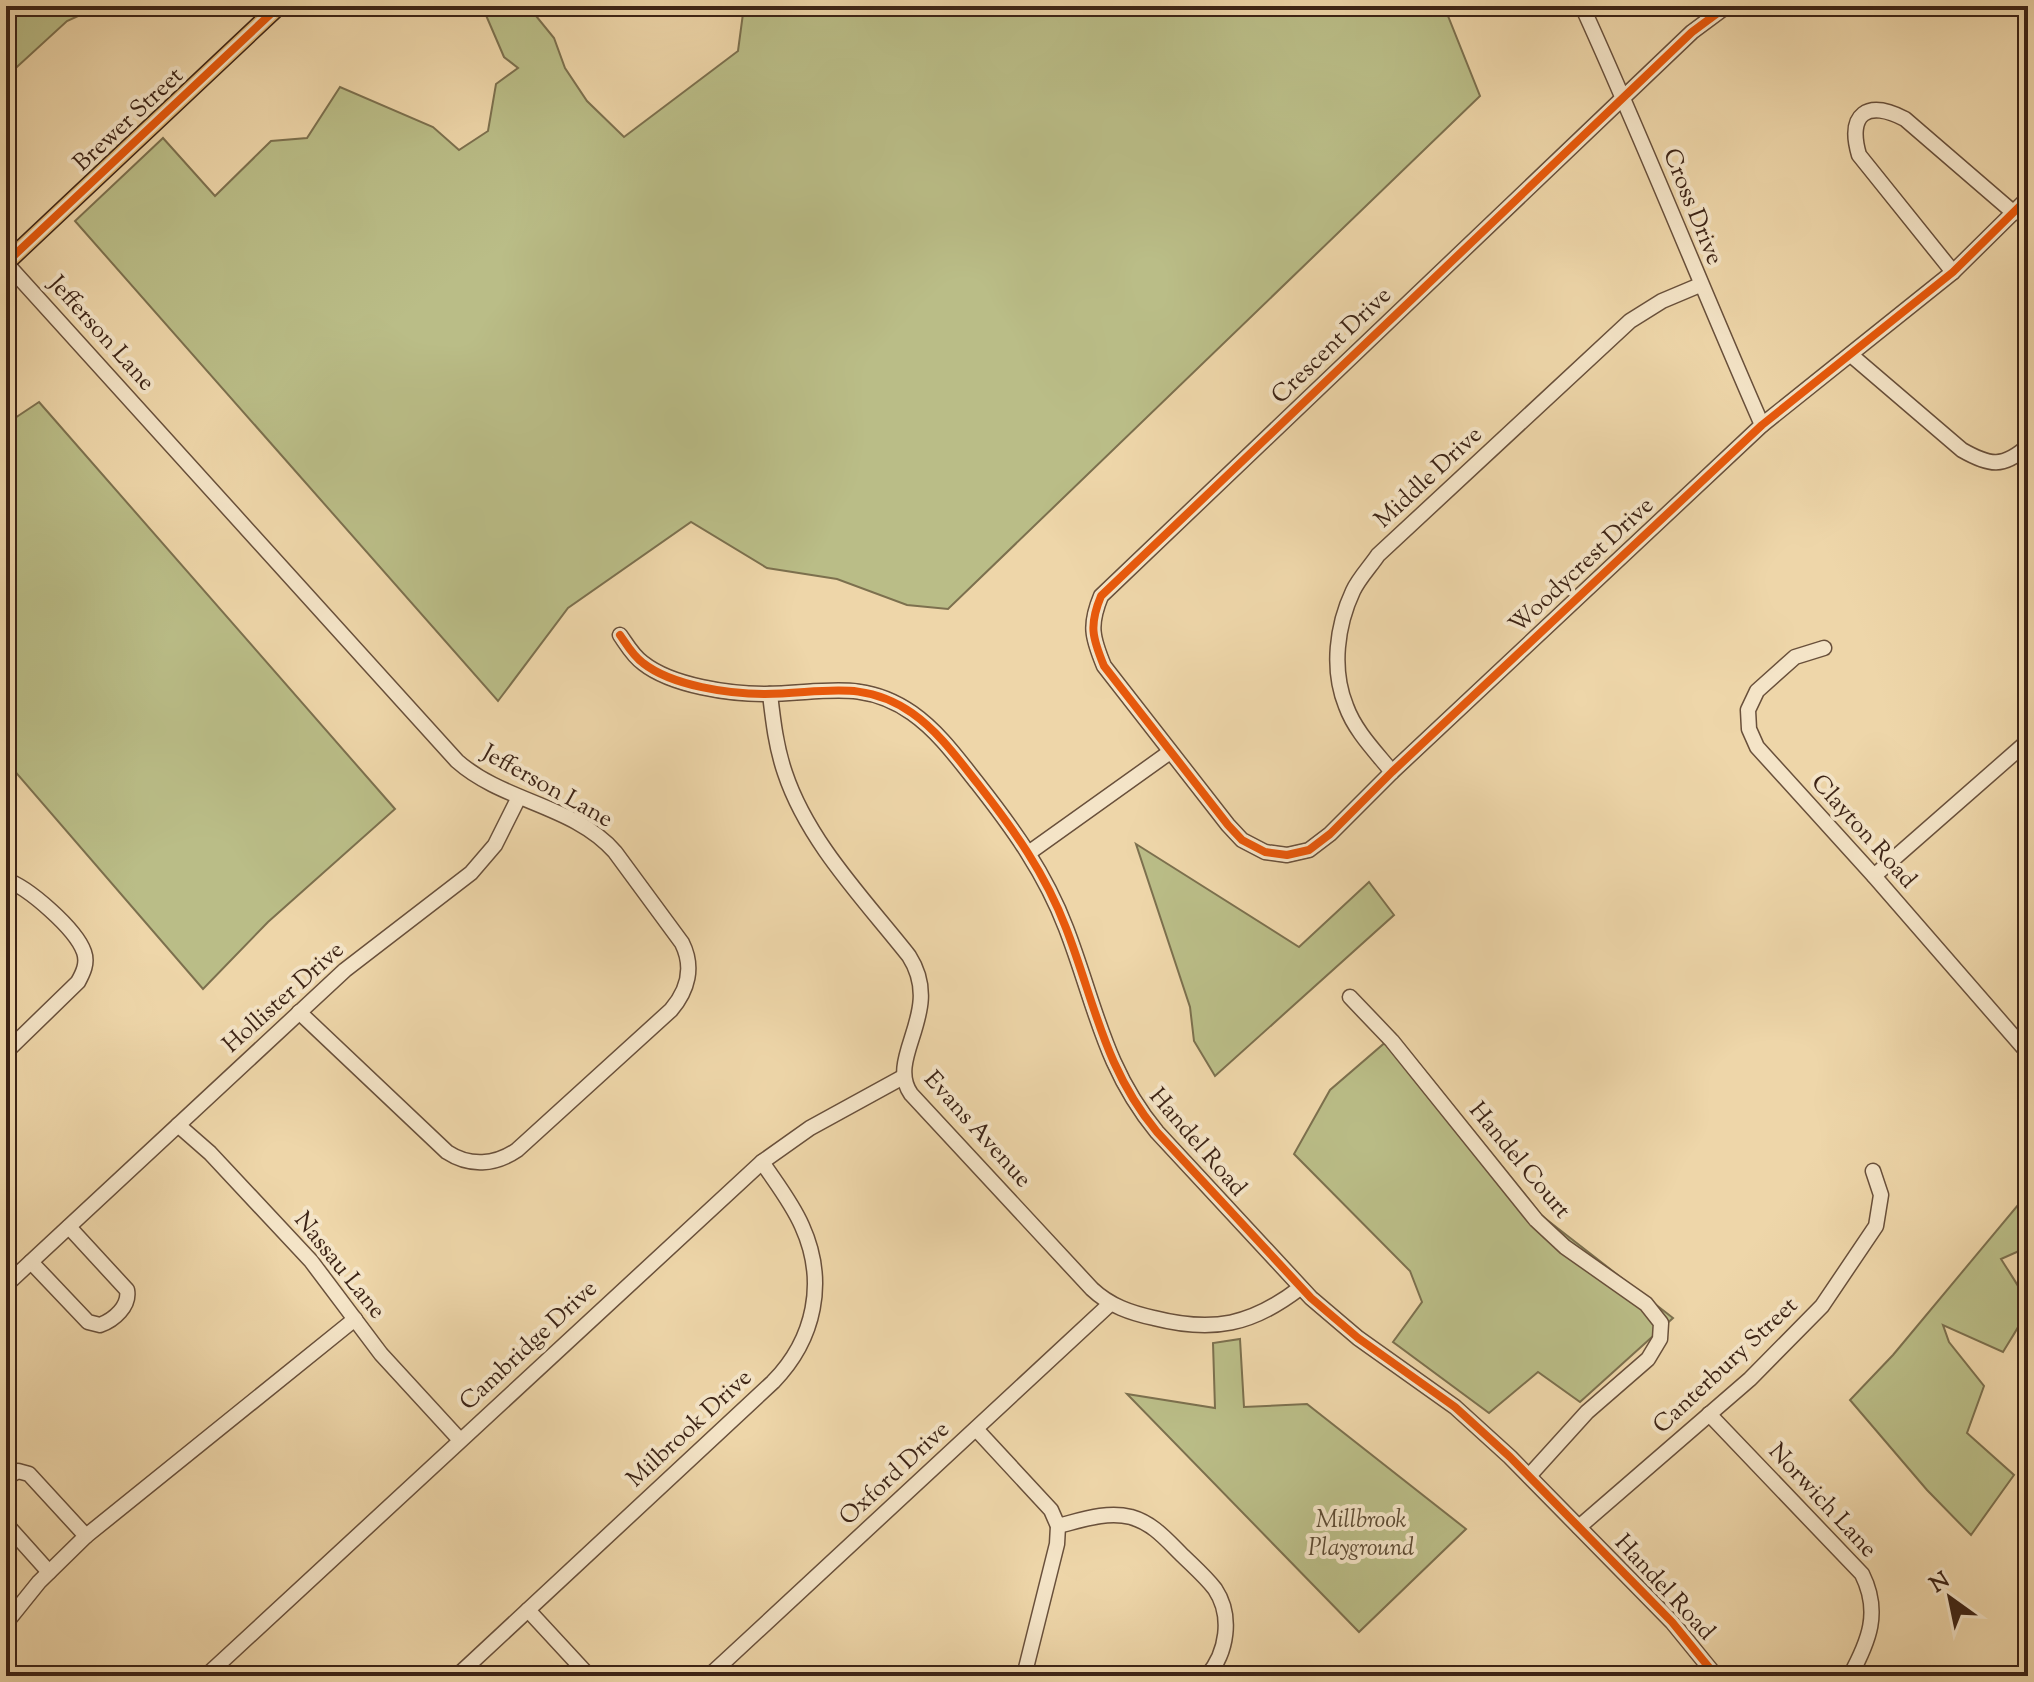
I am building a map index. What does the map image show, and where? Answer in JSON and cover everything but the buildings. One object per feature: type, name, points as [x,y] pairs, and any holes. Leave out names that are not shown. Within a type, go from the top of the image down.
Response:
[{"type":"main road","name":"Brewer Street","points":[[6,263],[279,6]]},
{"type":"street","name":"Cross Drive","points":[[1582,6],[1762,425]]},
{"type":"street","name":"Crescent Drive","points":[[1170,752],[1104,666],[1093,641],[1092,617],[1101,596],[1623,97],[1692,32],[1727,6]]},
{"type":"street","points":[[1953,272],[1859,155],[1854,138],[1856,123],[1867,111],[1886,109],[1905,119],[2014,213]]},
{"type":"street","name":"Woodycrest Drive","points":[[1170,752],[1242,840],[1265,852],[1287,855],[1309,850],[1330,834],[1762,425],[1953,272],[2028,198]]},
{"type":"street","name":"Jefferson Lane","points":[[6,263],[457,761],[483,781],[580,824],[602,839],[682,943],[688,960],[688,978],[671,1010],[517,1150],[498,1160],[483,1163],[459,1159],[447,1152],[299,1012]]},
{"type":"street","name":"Middle Drive","points":[[1392,772],[1359,730],[1345,704],[1338,664],[1339,630],[1354,589],[1378,555],[1630,321],[1662,301],[1700,285]]},
{"type":"street","points":[[1851,355],[1962,450],[1981,461],[2003,463],[2028,446]]},
{"type":"street","name":"Handel Road","points":[[620,635],[640,661],[663,674],[719,690],[770,694],[845,689],[876,695],[903,707],[926,724],[945,743],[1030,852],[1046,880],[1067,930],[1104,1043],[1129,1095],[1165,1142],[1300,1288],[1358,1338],[1455,1407],[1529,1476],[1672,1622],[1716,1676]]},
{"type":"street","name":"Clayton Road","points":[[1824,648],[1795,657],[1757,691],[1748,710],[1749,729],[1757,747],[2028,1053]]},
{"type":"street","name":"Evans Avenue","points":[[770,694],[781,762],[802,812],[827,852],[909,956],[917,972],[921,988],[920,1009],[903,1077],[911,1094],[1092,1289],[1110,1304],[1177,1324],[1218,1326],[1258,1314],[1300,1288]]},
{"type":"street","points":[[1874,876],[2028,741]]},
{"type":"street","points":[[1030,852],[1170,752]]},
{"type":"street","name":"Hollister Drive","points":[[6,1285],[353,962],[471,873],[495,845],[519,797]]},
{"type":"street","points":[[6,880],[32,893],[76,938],[85,953],[86,969],[78,982],[6,1052]]},
{"type":"street","name":"Handel Court","points":[[1350,997],[1392,1041],[1536,1220],[1565,1247],[1646,1304],[1661,1323],[1660,1339],[1648,1359],[1587,1412],[1529,1476]]},
{"type":"street","name":"Cambridge Drive","points":[[206,1676],[762,1162],[810,1128],[903,1077]]},
{"type":"street","name":"Nassau Lane","points":[[178,1125],[210,1153],[311,1261],[381,1354],[460,1440]]},
{"type":"street","name":"Milbrook Drive","points":[[457,1676],[773,1382],[800,1347],[814,1305],[813,1260],[798,1217],[762,1162]]},
{"type":"street","name":"Canterbury Street","points":[[1579,1527],[1801,1329],[1832,1293],[1869,1240],[1878,1220],[1881,1204],[1873,1171]]},
{"type":"street","points":[[31,1262],[88,1322],[100,1325],[109,1321],[126,1305],[127,1290],[69,1227]]},
{"type":"street","name":"Oxford Drive","points":[[709,1676],[1110,1304]]},
{"type":"street","points":[[6,1623],[49,1572],[86,1536],[355,1319]]},
{"type":"street","name":"Norwich Lane","points":[[1709,1414],[1862,1574],[1872,1603],[1872,1627],[1867,1644],[1850,1676]]},
{"type":"street","points":[[976,1429],[1047,1505],[1058,1526],[1057,1544],[1024,1676]]},
{"type":"street","points":[[6,1478],[18,1471],[29,1474],[86,1536]]},
{"type":"street","points":[[1058,1526],[1104,1515],[1127,1516],[1153,1527],[1168,1541],[1213,1587],[1223,1607],[1226,1629],[1224,1645],[1207,1676]]},
{"type":"street","points":[[6,1524],[49,1572]]},
{"type":"street","points":[[528,1610],[589,1676]]},
{"type":"green space","points":[[6,6],[100,6],[87,16],[67,21],[6,77]]},
{"type":"green space","points":[[482,6],[528,6],[554,38],[565,68],[587,101],[624,137],[738,51],[744,6],[1444,6],[1480,96],[948,609],[907,605],[837,579],[767,568],[691,522],[568,608],[498,701],[75,221],[163,138],[215,196],[271,141],[307,138],[340,87],[433,127],[459,150],[488,131],[496,84],[518,68],[504,57]]},
{"type":"green space","points":[[39,402],[395,809],[268,922],[203,989],[6,761],[6,424]]},
{"type":"green space","points":[[1136,844],[1299,947],[1369,882],[1394,915],[1215,1076],[1194,1041],[1190,1007]]},
{"type":"green space","points":[[1395,1034],[1542,1216],[1673,1318],[1580,1402],[1538,1372],[1489,1413],[1393,1342],[1422,1302],[1410,1271],[1294,1154],[1330,1090]]},
{"type":"green space","points":[[2028,1193],[2028,1247],[2001,1259],[2024,1297],[2026,1306],[2003,1352],[1943,1325],[1949,1342],[1984,1386],[1967,1433],[2014,1475],[1971,1535],[1927,1490],[1850,1400],[1893,1355]]},
{"type":"green space","name":"Millbrook Playground","points":[[1240,1339],[1244,1407],[1307,1404],[1466,1529],[1359,1632],[1127,1394],[1215,1408],[1213,1343]]},
{"type":"cycle path","points":[[6,263],[279,6]]},
{"type":"cycle path","points":[[1727,6],[1692,32],[1101,596],[1094,631],[1104,666],[1242,840],[1265,852],[1287,855],[1309,850],[1330,834],[1762,425],[1953,272],[2028,198]]},
{"type":"cycle path","points":[[620,635],[643,663],[685,683],[751,694],[841,690],[876,695],[912,713],[931,729],[991,801],[1038,870],[1058,908],[1102,1034],[1124,1084],[1157,1132],[1311,1298],[1358,1338],[1455,1407],[1510,1457],[1672,1622],[1716,1676]]}]
